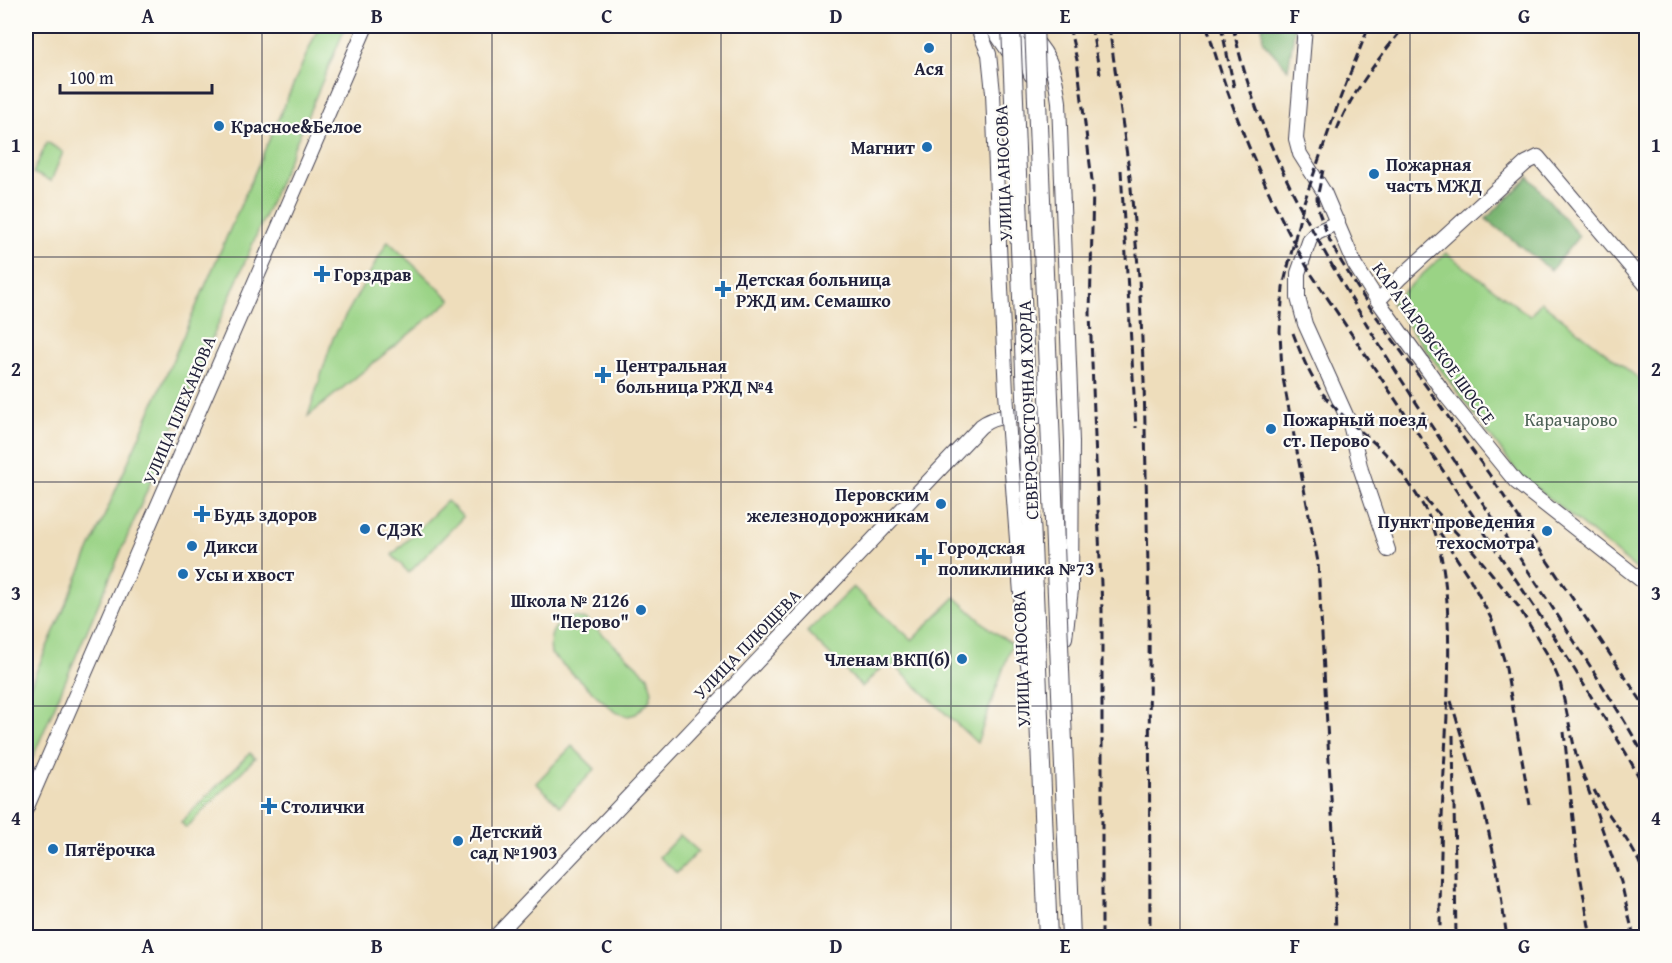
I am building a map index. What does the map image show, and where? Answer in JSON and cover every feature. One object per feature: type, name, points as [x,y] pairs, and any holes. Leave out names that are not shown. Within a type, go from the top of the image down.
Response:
[{"type":"main road","name":"СЕВЕРО-ВОСТОЧНАЯ ХОРДА","points":[[1034,26],[1071,938]]},
{"type":"main road","name":"СЕВЕРО-ВОСТОЧНАЯ ХОРДА","points":[[1014,28],[1048,938]]},
{"type":"street","name":"УЛИЦА ПЛЕХАНОВА","points":[[26,809],[366,26]]},
{"type":"street","points":[[977,26],[989,54],[993,93],[1006,393],[1025,647],[1040,730]]},
{"type":"street","name":"УЛИЦА АНОСОВА","points":[[991,26],[1010,54],[1018,77],[1048,938]]},
{"type":"street","name":"КАРАЧАРОВСКОЕ ШОССЕ","points":[[1305,26],[1296,139],[1300,154],[1324,192],[1355,265],[1447,397],[1516,482],[1647,584]]},
{"type":"street","points":[[1014,28],[1049,57],[1059,102],[1072,442],[1071,591],[1060,669]]},
{"type":"street","name":"УЛИЦА АНОСОВА","points":[[1014,28],[1031,76],[1047,416],[1066,938]]},
{"type":"street","points":[[1378,301],[1401,277],[1526,163],[1538,157],[1647,285]]},
{"type":"street","points":[[1338,222],[1317,232],[1310,239],[1298,273],[1298,298],[1305,324],[1350,424],[1361,470],[1388,550]]},
{"type":"street","name":"УЛИЦА ПЛЮЩЕВА","points":[[494,938],[981,426],[999,417],[1047,416]]},
{"type":"green space","points":[[319,26],[346,26],[26,773],[26,695]]},
{"type":"green space","points":[[1262,26],[1295,26],[1288,69],[1263,42]]},
{"type":"green space","points":[[47,142],[63,152],[51,181],[33,173]]},
{"type":"green space","points":[[1529,177],[1579,236],[1551,270],[1486,219]]},
{"type":"green space","points":[[388,241],[451,300],[308,416],[333,338]]},
{"type":"green space","name":"Карачарово","points":[[1446,253],[1530,316],[1541,302],[1646,384],[1646,577],[1518,473],[1391,303]]},
{"type":"green space","points":[[447,501],[463,517],[409,573],[392,555]]},
{"type":"green space","points":[[853,587],[912,640],[955,597],[990,629],[1012,644],[977,743],[896,667],[883,666],[862,687],[807,632]]},
{"type":"green space","points":[[573,617],[586,619],[648,676],[652,692],[649,701],[636,714],[628,716],[615,712],[551,654],[550,641],[553,631],[556,626]]},
{"type":"green space","points":[[572,746],[595,769],[560,806],[536,783]]},
{"type":"green space","points":[[250,753],[255,758],[186,828],[181,822]]},
{"type":"green space","points":[[680,835],[698,851],[677,873],[659,857]]},
{"type":"railway","points":[[1069,26],[1077,60],[1093,188],[1090,313],[1102,609],[1102,938]]},
{"type":"railway","points":[[1091,26],[1100,74]]},
{"type":"railway","points":[[1109,26],[1130,177],[1139,277],[1144,381],[1149,613],[1150,938]]},
{"type":"railway","points":[[1207,26],[1227,90],[1251,152],[1264,183],[1310,272],[1555,638],[1626,753],[1646,790]]},
{"type":"railway","points":[[1221,26],[1234,87]]},
{"type":"railway","points":[[1233,26],[1264,129],[1293,193],[1345,288],[1406,386],[1566,628],[1646,759]]},
{"type":"railway","points":[[1336,938],[1334,851],[1318,562],[1282,373],[1280,331],[1283,287],[1303,205],[1341,96],[1369,26]]},
{"type":"railway","points":[[1337,130],[1358,90],[1405,26]]},
{"type":"railway","points":[[1121,170],[1136,428]]},
{"type":"railway","points":[[1323,170],[1317,198],[1319,212],[1330,241],[1342,263],[1371,309],[1489,474],[1646,708]]},
{"type":"railway","points":[[1293,333],[1302,357],[1318,387],[1330,402],[1382,450],[1400,471],[1425,509],[1436,536],[1443,570],[1449,646],[1440,938]]},
{"type":"railway","points":[[1425,499],[1474,552],[1518,606],[1549,657],[1560,682],[1576,755],[1621,882],[1634,938]]},
{"type":"railway","points":[[1440,533],[1469,577],[1492,620],[1505,663],[1530,805]]},
{"type":"railway","points":[[1451,701],[1483,807],[1497,869],[1507,938]]},
{"type":"railway","points":[[1564,732],[1577,857],[1591,938]]},
{"type":"railway","points":[[1453,735],[1456,938]]},
{"type":"railway","points":[[1594,790],[1636,856],[1646,880]]},
{"type":"place","name":"Ася","points":[[929,48]]},
{"type":"place","name":"Красное&Белое","points":[[219,126]]},
{"type":"place","name":"Магнит","points":[[927,147]]},
{"type":"place","name":"Пожарная часть МЖД","points":[[1374,174]]},
{"type":"place","name":"Горздрав","points":[[322,274]]},
{"type":"place","name":"Детская больница РЖД им. Семашко","points":[[723,289]]},
{"type":"place","name":"Центральная больница РЖД №4","points":[[603,375]]},
{"type":"place","name":"Пожарный поезд ст. Перово","points":[[1271,429]]},
{"type":"place","name":"Перовским железнодорожникам","points":[[941,504]]},
{"type":"place","name":"Будь здоров","points":[[202,514]]},
{"type":"place","name":"СДЭК","points":[[365,529]]},
{"type":"place","name":"Пункт проведения техосмотра","points":[[1547,531]]},
{"type":"place","name":"Дикси","points":[[192,546]]},
{"type":"place","name":"Городская поликлиника №73","points":[[924,557]]},
{"type":"place","name":"Усы и хвост","points":[[183,574]]},
{"type":"place","name":"Школа № 2126 \"Перово\"","points":[[641,610]]},
{"type":"place","name":"Членам ВКП(б)","points":[[962,659]]},
{"type":"place","name":"Столички","points":[[269,806]]},
{"type":"place","name":"Детский сад №1903","points":[[458,841]]},
{"type":"place","name":"Пятёрочка","points":[[53,849]]}]
